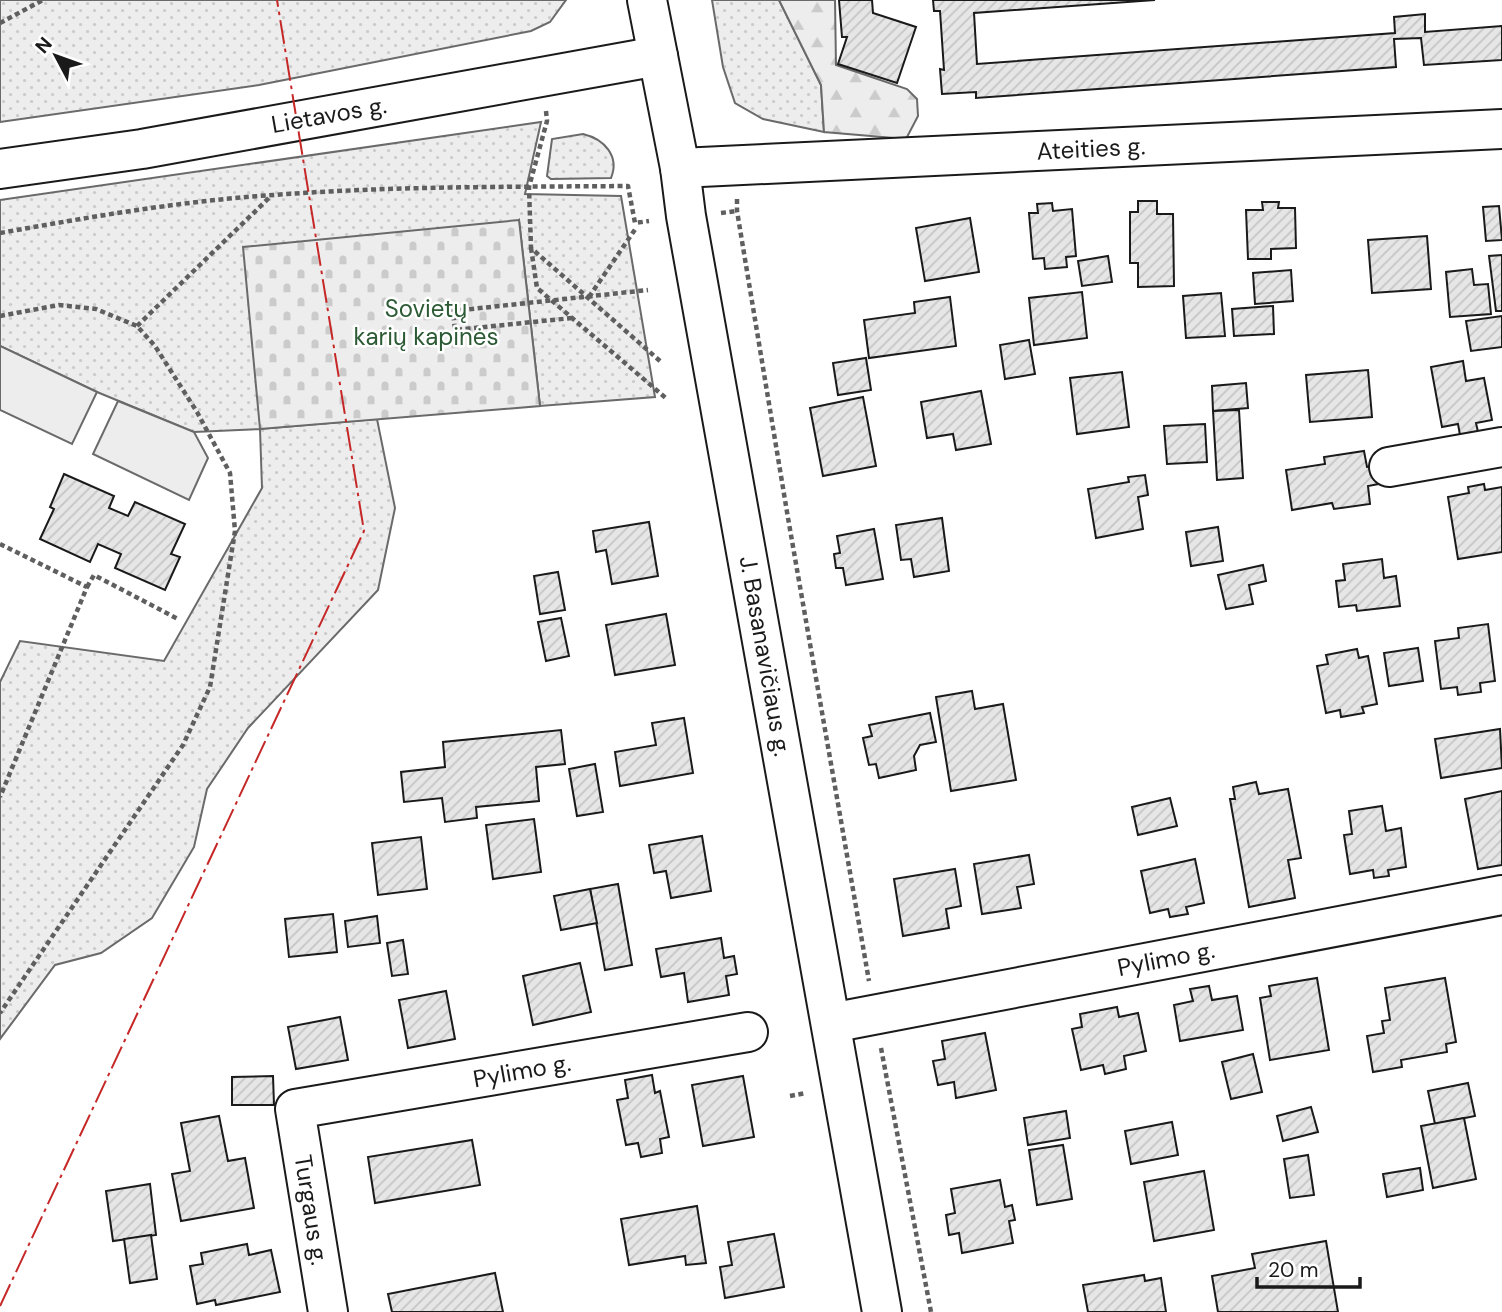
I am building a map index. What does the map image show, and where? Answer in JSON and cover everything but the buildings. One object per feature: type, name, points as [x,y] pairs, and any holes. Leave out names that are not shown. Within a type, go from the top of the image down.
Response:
[{"type":"street","name":"J. Basanavičiaus g.","points":[[647,0],[680,168],[686,216],[882,1312]]},
{"type":"street","name":"Lietavos g.","points":[[0,169],[142,149],[658,56]]},
{"type":"street","name":"Ateities g.","points":[[680,168],[1502,129]]},
{"type":"street","points":[[1389,467],[1502,447]]},
{"type":"street","name":"Pylimo g.","points":[[831,1023],[1502,895]]},
{"type":"street","name":"Pylimo g.","points":[[295,1109],[748,1032]]},
{"type":"street","name":"Turgaus g.","points":[[295,1109],[328,1312]]},
{"type":"path","points":[[0,23],[43,0]]},
{"type":"path","points":[[541,77],[547,121],[529,187],[531,248],[537,288],[667,399]]},
{"type":"path","points":[[0,233],[128,210],[272,195],[529,187],[628,186],[635,223],[737,211]]},
{"type":"path","points":[[740,194],[737,211],[790,531],[875,1015],[931,1312]]},
{"type":"path","points":[[137,326],[272,195]]},
{"type":"path","points":[[588,298],[636,228]]},
{"type":"path","points":[[531,248],[660,361]]},
{"type":"path","points":[[572,318],[455,330],[453,311],[648,290]]},
{"type":"path","points":[[0,316],[59,305],[96,309],[137,326],[155,346],[197,412],[230,473],[235,531],[210,687],[183,745],[0,1013]]},
{"type":"path","points":[[0,544],[88,587]]},
{"type":"path","points":[[0,797],[94,575],[178,619]]},
{"type":"green space","points":[[0,0],[566,0],[550,22],[531,31],[259,85],[0,122]]},
{"type":"green space","points":[[712,0],[779,0],[821,85],[824,132],[763,119],[735,103],[723,67]]},
{"type":"green space","points":[[779,0],[835,0],[836,65],[907,89],[917,99],[918,116],[906,139],[824,132],[821,85]]},
{"type":"green space","points":[[541,122],[525,194],[621,196],[655,397],[540,406],[519,220],[260,429],[194,432],[97,392],[0,346],[0,200]]},
{"type":"green space","points":[[583,134],[598,140],[612,156],[611,178],[551,179],[547,176],[552,139]]},
{"type":"green space","name":"Sovietų karių kapinės","points":[[519,220],[540,406],[260,429],[243,247]]},
{"type":"green space","points":[[377,419],[395,508],[378,590],[248,728],[207,789],[194,847],[152,918],[101,953],[55,965],[0,1039],[0,682],[20,641],[164,661],[262,488],[260,429]]},
{"type":"shaded area","points":[[0,346],[97,392],[72,444],[0,410]]},
{"type":"shaded area","points":[[118,401],[194,432],[208,458],[189,500],[93,454]]},
{"type":"power","points":[[0,1306],[364,531],[277,0]]}]
